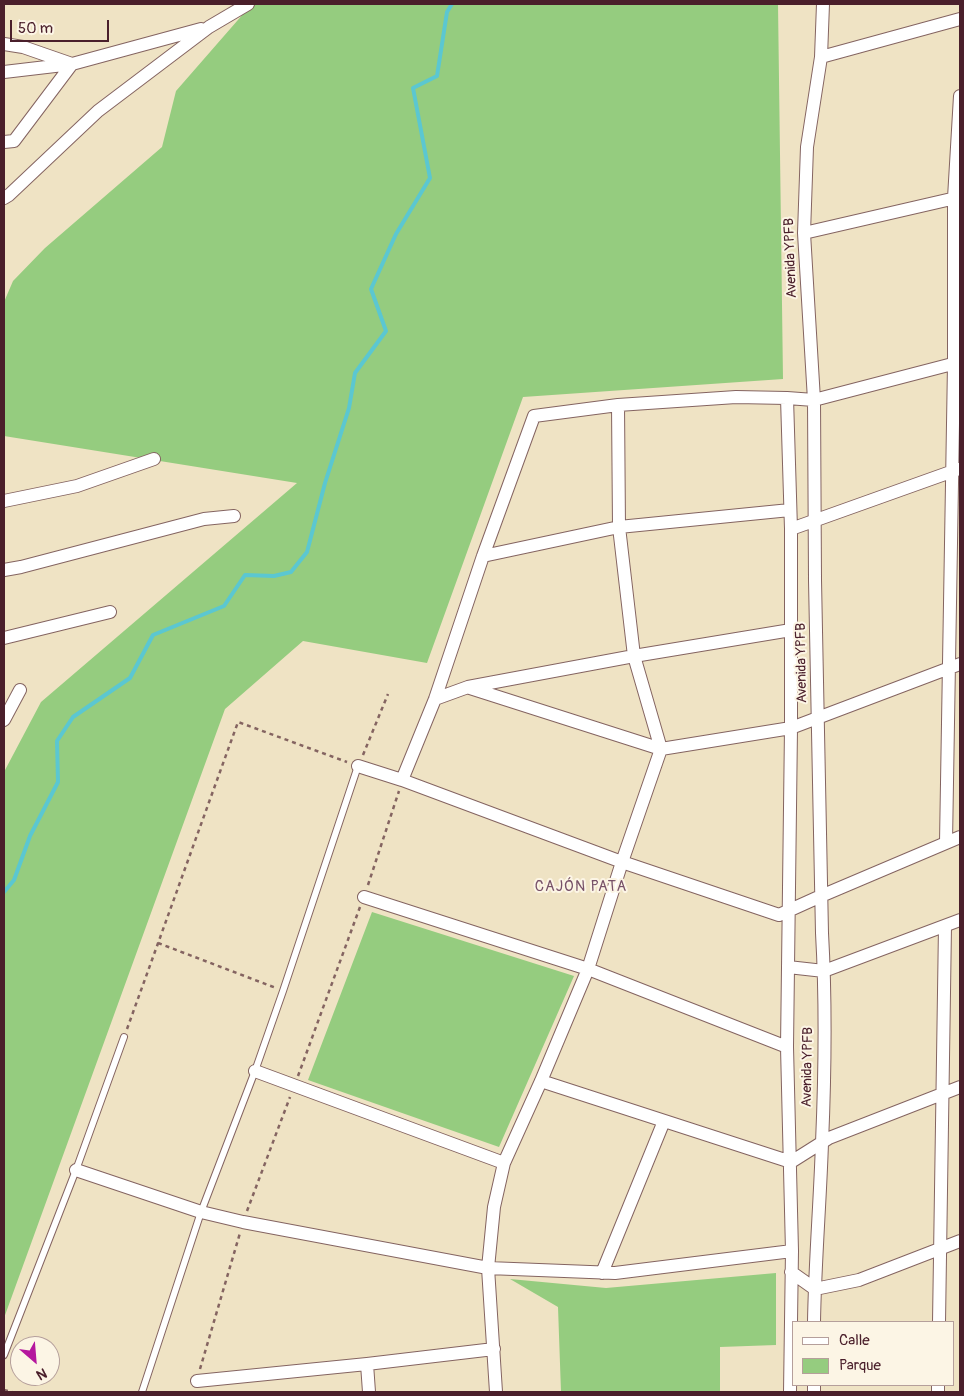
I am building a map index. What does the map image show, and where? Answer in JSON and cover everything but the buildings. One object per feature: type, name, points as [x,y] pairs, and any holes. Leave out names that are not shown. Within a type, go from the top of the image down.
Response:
[{"type":"street","points":[[4,198],[10,195],[98,111],[209,27],[248,4]]},
{"type":"street","name":"Avenida YPFB","points":[[814,1321],[822,1143],[824,971],[821,896],[814,400],[804,233],[807,148],[821,57],[823,4]]},
{"type":"street","points":[[821,57],[960,19]]},
{"type":"street","points":[[4,72],[72,64],[209,27]]},
{"type":"street","points":[[4,44],[23,47],[72,64]]},
{"type":"street","points":[[4,142],[14,141],[72,64]]},
{"type":"street","points":[[946,842],[955,666],[957,197],[960,96]]},
{"type":"street","points":[[804,233],[957,197]]},
{"type":"street","points":[[402,780],[435,699],[483,556],[534,416],[618,405],[736,397],[814,400],[957,363]]},
{"type":"street","name":"Avenida YPFB","points":[[787,398],[792,529],[787,1047],[792,1252],[790,1392]]},
{"type":"street","points":[[496,1392],[488,1268],[494,1207],[504,1162],[541,1081],[588,969],[661,749],[634,656],[619,527],[618,405]]},
{"type":"street","points":[[4,501],[76,486],[154,459]]},
{"type":"street","points":[[792,529],[956,470]]},
{"type":"street","points":[[483,556],[619,527],[790,510]]},
{"type":"street","points":[[4,570],[204,519],[234,516]]},
{"type":"street","points":[[4,638],[110,612]]},
{"type":"street","points":[[435,699],[468,687],[634,656],[791,630]]},
{"type":"street","points":[[468,687],[661,749],[791,728],[955,666]]},
{"type":"street","points":[[4,696],[20,690],[4,720]]},
{"type":"street","points":[[358,766],[402,780],[622,862],[779,915],[789,909],[960,837]]},
{"type":"street","points":[[364,897],[588,969],[787,1047]]},
{"type":"street","points":[[788,967],[824,971],[960,920]]},
{"type":"street","points":[[939,1321],[945,926]]},
{"type":"street","points":[[255,1071],[504,1162]]},
{"type":"street","points":[[541,1081],[791,1162],[829,1138],[960,1087]]},
{"type":"street","points":[[602,1273],[664,1121]]},
{"type":"street","points":[[76,1170],[201,1212],[243,1222],[488,1268],[614,1273],[792,1252]]},
{"type":"street","points":[[791,1272],[814,1289],[859,1280],[960,1241]]},
{"type":"street","points":[[197,1381],[494,1349]]},
{"type":"street","points":[[367,1364],[369,1392]]},
{"type":"lane","points":[[142,1392],[201,1212],[255,1071],[358,766]]},
{"type":"lane","points":[[4,1355],[76,1170],[124,1037]]},
{"type":"path","points":[[124,1037],[238,722],[358,766],[388,694]]},
{"type":"path","points":[[158,943],[283,991]]},
{"type":"path","points":[[4,1390],[12,1392]]},
{"type":"green space","points":[[242,4],[778,4],[783,379],[523,397],[427,663],[303,641],[225,709],[4,1318],[4,772],[41,702],[297,483],[4,436],[4,302],[13,281],[45,248],[162,147],[176,91],[244,13]]},
{"type":"green space","points":[[372,912],[574,976],[499,1147],[308,1080]]},
{"type":"green space","points":[[776,1273],[776,1345],[720,1347],[720,1392],[561,1392],[558,1307],[510,1279],[606,1288]]},
{"type":"waterway","points":[[4,892],[14,880],[30,836],[58,782],[57,741],[73,717],[130,678],[153,635],[224,606],[245,575],[274,576],[291,572],[307,552],[325,483],[349,408],[355,373],[386,331],[371,289],[396,234],[430,178],[413,88],[437,76],[447,12],[452,4]]},
{"type":"district","name":"CAJÓN PATA","points":[[581,887]]}]
